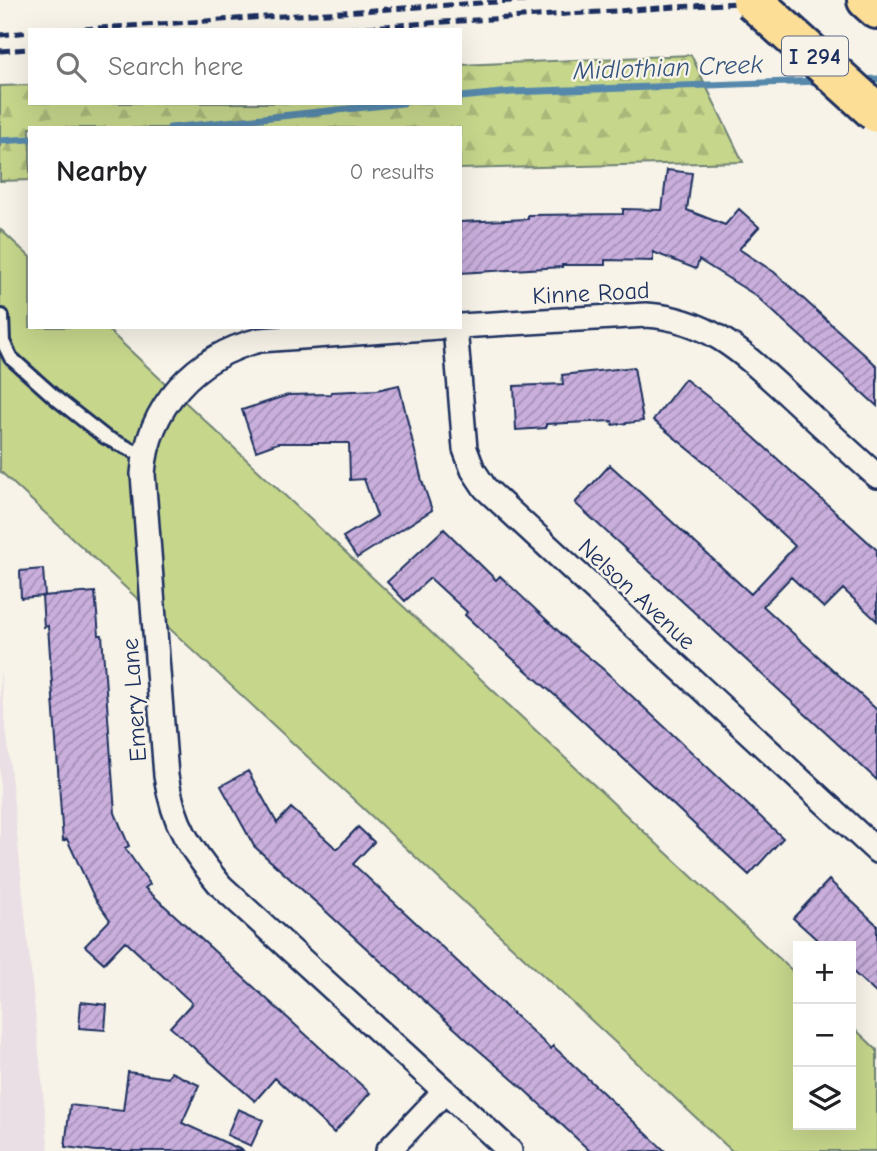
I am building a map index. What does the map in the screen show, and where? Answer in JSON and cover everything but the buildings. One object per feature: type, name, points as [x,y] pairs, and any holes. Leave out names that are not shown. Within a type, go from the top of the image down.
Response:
[{"type":"highway","name":"I 294","points":[[752,0],[877,113]]},
{"type":"highway","points":[[867,0],[877,9]]},
{"type":"street","name":"Kinne Road","points":[[462,327],[646,315],[667,316],[694,324],[737,348],[877,476]]},
{"type":"street","name":"Emery Lane","points":[[411,329],[260,340],[235,346],[212,358],[193,373],[165,406],[150,434],[144,456],[143,487],[166,776],[170,804],[178,826],[189,846],[221,886],[510,1151]]},
{"type":"street","name":"Nelson Avenue","points":[[458,329],[465,449],[473,470],[485,488],[877,851]]},
{"type":"street","points":[[388,1151],[445,1091]]},
{"type":"lane","points":[[2,316],[3,342],[12,358],[105,438],[144,456]]},
{"type":"shaded area","points":[[0,669],[8,745],[49,1151],[0,1151]]},
{"type":"green space","points":[[691,55],[743,162],[462,169],[462,126],[28,126],[28,180],[0,181],[0,86],[28,85],[28,105],[462,105],[462,65]]},
{"type":"green space","points":[[0,229],[28,255],[28,329],[107,329],[793,971],[793,1130],[856,1130],[856,1030],[877,1050],[877,1151],[732,1151],[0,471]]},
{"type":"waterway","name":"Midlothian Creek","points":[[860,80],[877,79]]},
{"type":"waterway","name":"Midlothian Creek","points":[[462,97],[512,92],[820,81]]},
{"type":"waterway","name":"Midlothian Creek","points":[[189,126],[384,105]]},
{"type":"waterway","points":[[0,141],[28,139]]},
{"type":"railway","points":[[99,28],[526,0]]},
{"type":"railway","points":[[352,28],[785,0]]},
{"type":"railway","points":[[0,35],[28,32]]},
{"type":"railway","points":[[0,51],[28,49]]}]
